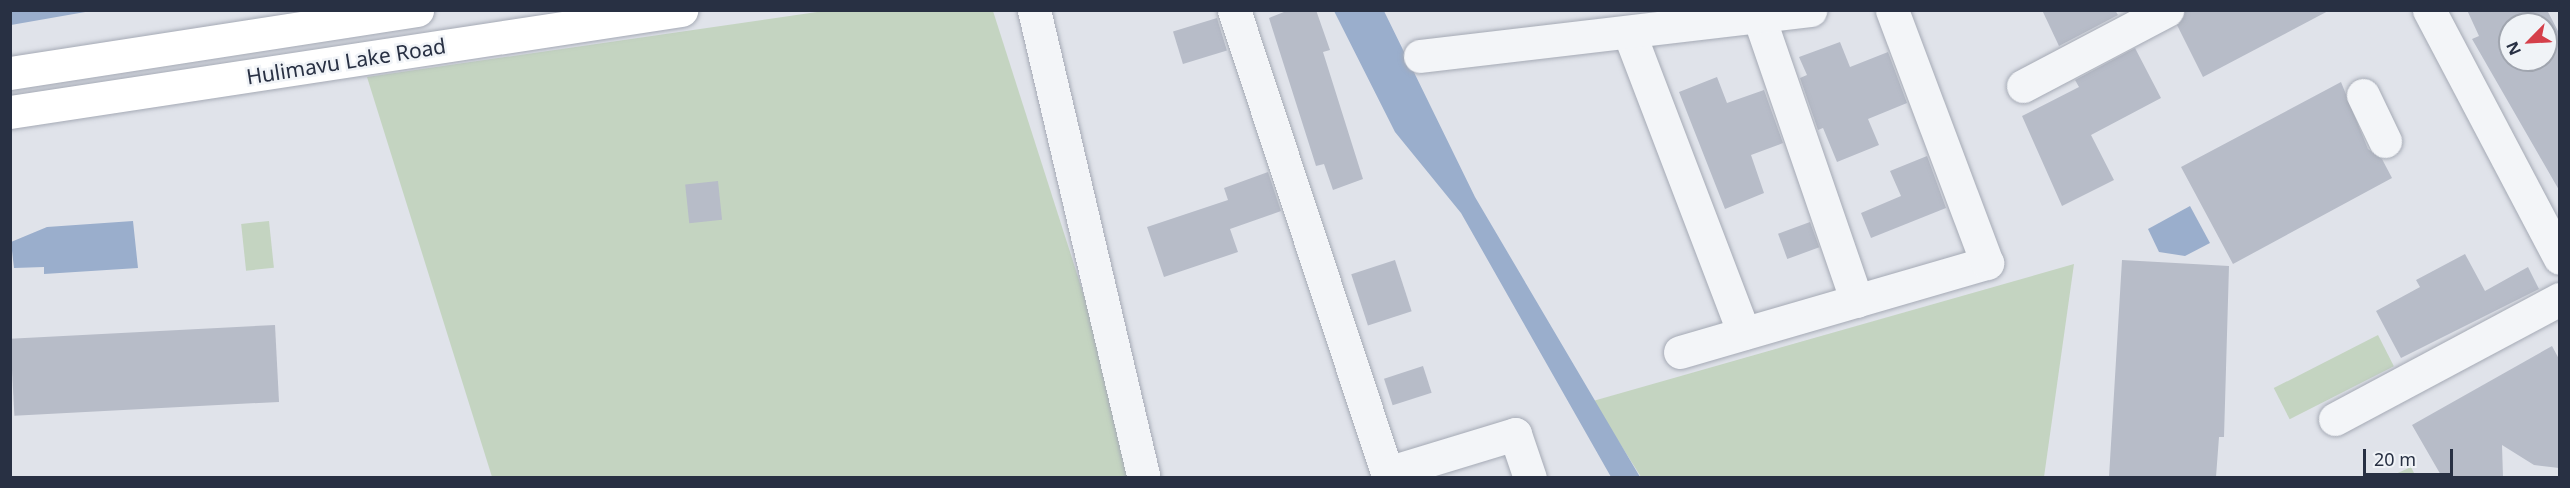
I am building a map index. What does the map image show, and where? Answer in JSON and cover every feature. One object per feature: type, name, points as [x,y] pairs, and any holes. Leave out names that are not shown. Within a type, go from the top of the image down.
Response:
[{"type":"main road","name":"Hulimavu Lake Road","points":[[10,73],[417,10]]},
{"type":"main road","name":"Hulimavu Lake Road","points":[[10,112],[681,10]]},
{"type":"street","points":[[1034,10],[1144,477]]},
{"type":"street","points":[[1234,10],[1388,475],[1515,434],[1530,477]]},
{"type":"street","points":[[1420,56],[1630,36],[1760,20],[1810,10]]},
{"type":"street","points":[[1680,352],[1987,263],[1892,10]]},
{"type":"street","points":[[2023,86],[2167,10]]},
{"type":"street","points":[[2429,10],[2559,258]]},
{"type":"street","points":[[1760,20],[1857,301]]},
{"type":"street","points":[[1630,36],[1744,333]]},
{"type":"street","points":[[2363,95],[2385,141]]},
{"type":"street","points":[[2336,419],[2559,299]]},
{"type":"green space","points":[[824,11],[993,11],[1142,477],[492,477],[367,77]]},
{"type":"green space","points":[[269,221],[274,268],[246,271],[241,224]]},
{"type":"green space","points":[[2074,264],[2044,477],[1641,477],[1593,401]]},
{"type":"green space","points":[[2378,335],[2394,366],[2290,419],[2274,388]]},
{"type":"green space","points":[[2411,467],[2416,477],[2389,477]]},
{"type":"water","points":[[11,10],[91,10],[91,11],[11,25]]},
{"type":"water","points":[[1334,11],[1384,11],[1475,197],[1640,477],[1611,477],[1461,213],[1395,132]]},
{"type":"water","points":[[2190,206],[2210,243],[2185,256],[2159,252],[2148,229]]},
{"type":"water","points":[[133,221],[138,268],[44,274],[44,267],[14,268],[11,242],[47,227]]},
{"type":"building","points":[[1289,10],[1316,10],[1330,50],[1323,52],[1363,179],[1333,190],[1324,164],[1316,166],[1269,18]]},
{"type":"building","points":[[2042,10],[2115,10],[2118,15],[2059,46]]},
{"type":"building","points":[[2186,10],[2330,10],[2203,77],[2177,25]]},
{"type":"building","points":[[2467,10],[2547,10],[2548,12],[2498,12],[2498,72],[2558,72],[2558,31],[2559,190],[2472,39],[2479,36]]},
{"type":"building","points":[[1217,18],[1227,51],[1183,64],[1173,31]]},
{"type":"building","points":[[1840,42],[1850,67],[1888,52],[1907,103],[1868,119],[1879,145],[1837,162],[1823,128],[1818,130],[1800,78],[1807,75],[1799,57]]},
{"type":"building","points":[[2135,48],[2161,98],[2091,135],[2114,180],[2062,206],[2022,116],[2079,87],[2075,80]]},
{"type":"building","points":[[1717,77],[1727,103],[1764,90],[1783,143],[1751,155],[1764,193],[1725,209],[1679,92]]},
{"type":"building","points":[[2341,82],[2368,149],[2382,159],[2392,178],[2233,264],[2181,167]]},
{"type":"building","points":[[1927,156],[1946,208],[1871,238],[1861,213],[1901,196],[1890,171]]},
{"type":"building","points":[[1268,172],[1281,211],[1230,229],[1238,252],[1164,277],[1147,227],[1228,200],[1224,188]]},
{"type":"building","points":[[718,181],[722,220],[689,223],[685,184]]},
{"type":"building","points":[[1810,222],[1819,247],[1787,259],[1778,234]]},
{"type":"building","points":[[2465,254],[2485,291],[2528,267],[2539,289],[2401,358],[2376,311],[2420,287],[2416,280]]},
{"type":"building","points":[[1395,260],[1412,311],[1368,326],[1351,274]]},
{"type":"building","points":[[2122,260],[2229,266],[2224,437],[2219,437],[2216,477],[2109,477]]},
{"type":"building","points":[[275,325],[279,402],[14,416],[10,339]]},
{"type":"building","points":[[2552,346],[2559,359],[2559,468],[2534,465],[2502,445],[2503,477],[2442,477],[2412,425]]},
{"type":"building","points":[[1423,366],[1432,393],[1393,405],[1384,379]]}]
